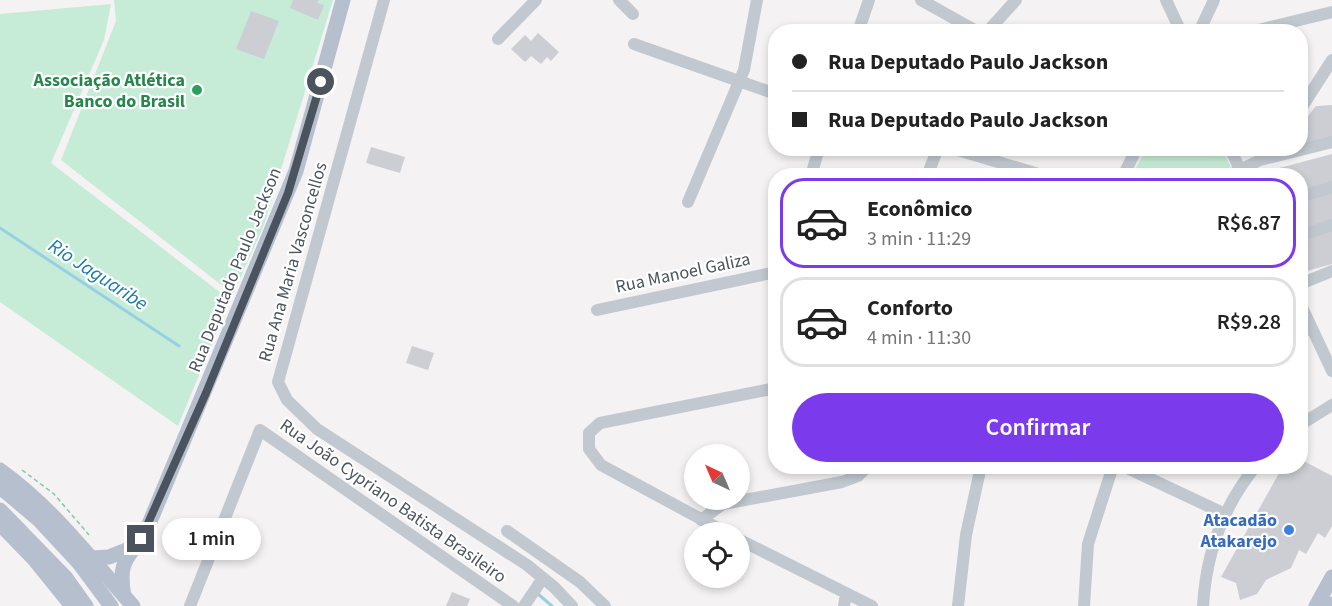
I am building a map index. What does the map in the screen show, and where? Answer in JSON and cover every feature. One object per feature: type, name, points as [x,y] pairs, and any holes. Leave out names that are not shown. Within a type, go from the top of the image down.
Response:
[{"type":"main road","name":"Rua Deputado Paulo Jackson","points":[[128,601],[120,574],[123,563],[137,546],[149,524],[206,393],[296,171],[343,0]]},
{"type":"main road","points":[[0,470],[40,501],[85,560],[111,606]]},
{"type":"main road","points":[[0,487],[85,560],[106,574],[128,601]]},
{"type":"main road","points":[[0,510],[66,578],[86,606]]},
{"type":"main road","points":[[0,524],[72,606]]},
{"type":"main road","name":"Rua Deputado Paulo Jackson","points":[[78,606],[86,592],[137,546]]},
{"type":"main road","points":[[85,560],[109,557],[137,546]]},
{"type":"main road","points":[[1316,606],[1332,577]]},
{"type":"street","name":"Rua Ana Maria Vasconcellos","points":[[384,0],[278,382],[287,400],[317,429],[542,579],[572,606]]},
{"type":"street","points":[[498,39],[536,0]]},
{"type":"street","points":[[619,0],[633,14]]},
{"type":"street","points":[[688,202],[740,82],[757,0]]},
{"type":"street","points":[[861,24],[869,0]]},
{"type":"street","points":[[921,0],[964,24]]},
{"type":"street","points":[[994,24],[1016,0]]},
{"type":"street","points":[[1166,0],[1177,24]]},
{"type":"street","points":[[1203,24],[1214,0]]},
{"type":"street","points":[[1283,24],[1332,12]]},
{"type":"street","points":[[634,44],[768,91]]},
{"type":"street","points":[[1308,98],[1332,60]]},
{"type":"street","points":[[1308,148],[1332,142]]},
{"type":"street","points":[[978,156],[1018,168]]},
{"type":"street","points":[[1260,160],[1263,156]]},
{"type":"street","points":[[1247,168],[1260,160],[1276,156]]},
{"type":"street","points":[[1308,194],[1332,187]]},
{"type":"street","points":[[1308,233],[1332,225]]},
{"type":"street","points":[[1308,281],[1332,271]]},
{"type":"street","name":"Rua Manoel Galiza","points":[[597,310],[768,274]]},
{"type":"street","points":[[1308,320],[1332,371]]},
{"type":"street","points":[[705,522],[601,465],[589,449],[589,433],[600,423],[768,389]]},
{"type":"street","points":[[1308,420],[1332,405]]},
{"type":"street","name":"Rua João Cypriano Batista Brasileiro","points":[[190,606],[260,430],[513,606]]},
{"type":"street","points":[[701,520],[723,504],[842,482],[861,474]]},
{"type":"street","points":[[958,606],[966,535],[979,474]]},
{"type":"street","points":[[1084,606],[1088,544],[1110,474]]},
{"type":"street","points":[[1140,474],[1225,514]]},
{"type":"street","points":[[1203,606],[1209,563],[1225,514],[1251,474]]},
{"type":"street","points":[[507,531],[580,582],[605,606]]},
{"type":"street","points":[[750,546],[845,600],[872,606]]},
{"type":"street","points":[[524,606],[542,579]]},
{"type":"green space","name":"Associação Atlética Banco do Brasil","points":[[114,0],[333,0],[264,225],[233,294],[61,160],[116,21]]},
{"type":"green space","points":[[111,4],[104,40],[51,163],[230,300],[178,426],[0,302],[0,14]]},
{"type":"green space","points":[[1142,156],[1226,156],[1231,167],[1229,168],[1136,168]]},
{"type":"building","points":[[293,0],[319,0],[317,3],[324,5],[318,20],[290,8]]},
{"type":"building","points":[[251,11],[279,21],[264,59],[236,49]]},
{"type":"building","points":[[538,33],[559,52],[551,61],[547,57],[541,64],[531,56],[525,62],[511,49],[525,35],[531,41]]},
{"type":"building","points":[[1332,105],[1332,138],[1308,145],[1308,116],[1316,106]]},
{"type":"building","points":[[371,147],[405,157],[400,173],[366,163]]},
{"type":"building","points":[[1332,154],[1332,264],[1308,271],[1308,168],[1280,168]]},
{"type":"building","points":[[412,346],[434,353],[428,370],[406,363]]},
{"type":"building","name":"Atacadão Atakarejo","points":[[1308,463],[1332,476],[1332,526],[1325,538],[1318,533],[1306,554],[1299,550],[1291,568],[1266,580],[1257,594],[1240,600],[1236,583],[1221,577],[1279,474],[1308,474]]},
{"type":"building","points":[[452,592],[470,599],[467,606],[446,606]]},
{"type":"waterway","name":"Rio Jaguaribe","points":[[0,228],[179,346]]},
{"type":"waterway","name":"Rio Jaguaribe","points":[[538,594],[552,606]]},
{"type":"place","name":"Associação Atlética Banco do Brasil","points":[[197,90]]},
{"type":"place","name":"Atacadão Atakarejo","points":[[1289,530]]},
{"type":"route","points":[[141,539],[206,393],[288,193],[321,82]]}]
